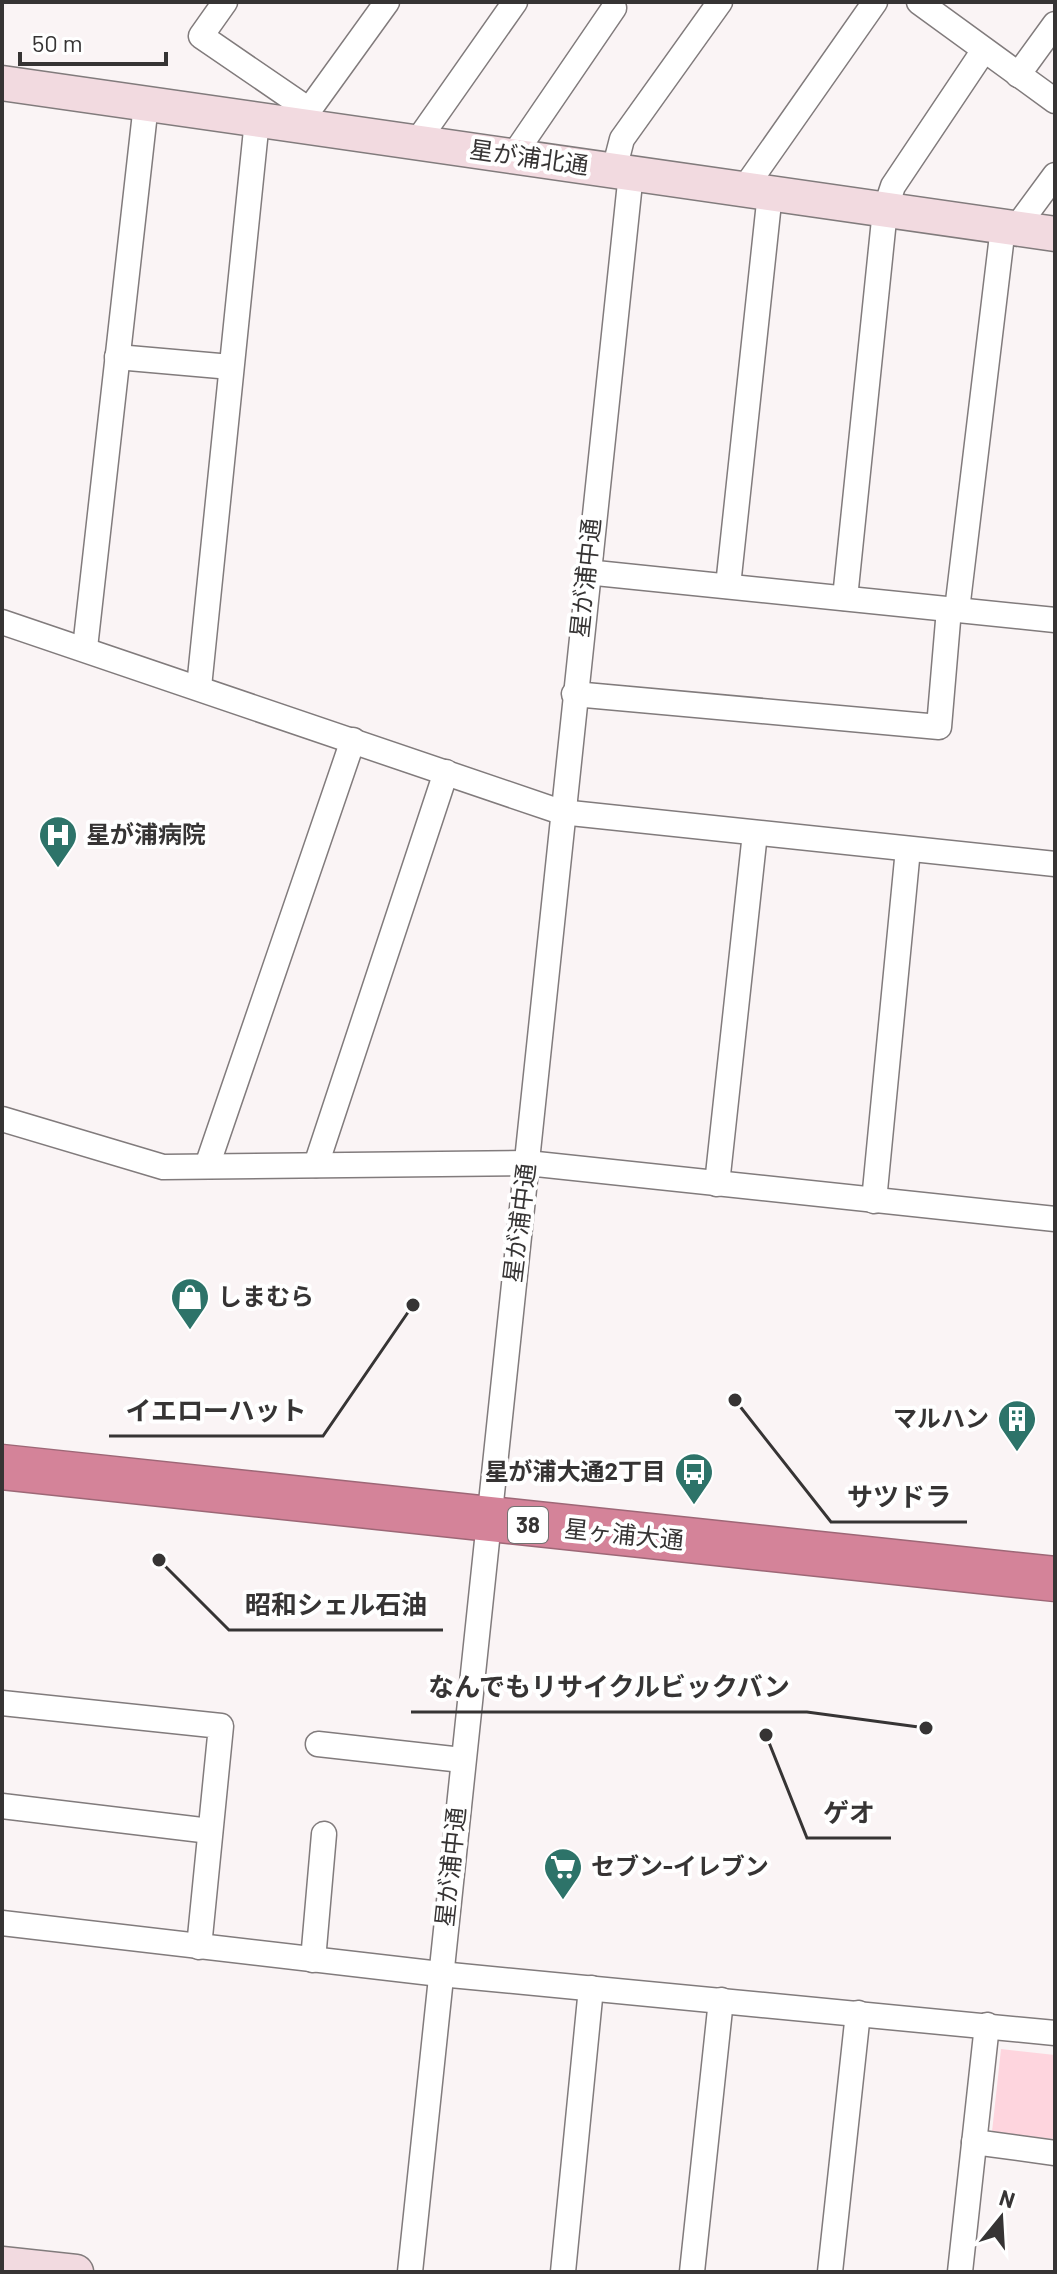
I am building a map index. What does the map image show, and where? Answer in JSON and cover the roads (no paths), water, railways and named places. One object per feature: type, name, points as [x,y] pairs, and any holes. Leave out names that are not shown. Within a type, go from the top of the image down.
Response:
[{"type":"highway","name":"星ヶ浦大通","points":[[2,1467],[1055,1579]]},
{"type":"street","points":[[225,2],[201,36],[308,119],[387,2]]},
{"type":"street","points":[[416,143],[515,2]]},
{"type":"street","name":"星が浦中通","points":[[410,2272],[574,694],[622,172],[622,139],[720,2]]},
{"type":"street","points":[[728,586],[757,191],[875,2]]},
{"type":"street","points":[[919,2],[1055,101]]},
{"type":"street","points":[[513,156],[614,8]]},
{"type":"street","points":[[1018,75],[1055,24]]},
{"type":"street","points":[[845,598],[885,210],[893,186],[984,50]]},
{"type":"street","name":"星が浦北通","points":[[2,83],[257,120],[308,119],[416,143],[1055,234]]},
{"type":"street","points":[[85,648],[146,104]]},
{"type":"street","points":[[199,687],[257,120]]},
{"type":"street","points":[[574,694],[939,727],[953,609],[1009,227],[1055,175]]},
{"type":"street","points":[[117,357],[231,367]]},
{"type":"street","points":[[586,572],[1055,620]]},
{"type":"street","points":[[2,622],[561,812],[1055,864]]},
{"type":"street","points":[[207,1166],[353,740]]},
{"type":"street","points":[[316,1165],[446,772]]},
{"type":"street","points":[[717,1184],[755,833]]},
{"type":"street","points":[[874,1201],[908,849]]},
{"type":"street","points":[[2,1119],[163,1167],[527,1163],[1055,1219]]},
{"type":"street","points":[[2,1703],[221,1726],[199,1947]]},
{"type":"street","points":[[318,1744],[462,1760]]},
{"type":"street","points":[[2,1806],[210,1831]]},
{"type":"street","points":[[313,1960],[324,1834]]},
{"type":"street","points":[[2,1923],[440,1974],[1055,2033]]},
{"type":"street","points":[[563,2272],[591,1988]]},
{"type":"street","points":[[692,2272],[721,2000]]},
{"type":"street","points":[[830,2272],[858,2013]]},
{"type":"street","points":[[960,2272],[987,2025]]},
{"type":"street","points":[[974,2142],[1055,2153]]},
{"type":"street","points":[[2,2264],[76,2272]]},
{"type":"place","name":"星が浦病院","points":[[58,869]]},
{"type":"place","name":"イエローハット","points":[[413,1305]]},
{"type":"place","name":"しまむら","points":[[190,1331]]},
{"type":"place","name":"サツドラ","points":[[735,1400]]},
{"type":"place","name":"マルハン","points":[[1017,1453]]},
{"type":"place","name":"星が浦大通2丁目","points":[[694,1506]]},
{"type":"place","name":"昭和シェル石油","points":[[159,1560]]},
{"type":"place","name":"なんでもリサイクルビックバン","points":[[926,1728]]},
{"type":"place","name":"ゲオ","points":[[766,1735]]},
{"type":"place","name":"セブン-イレブン","points":[[563,1901]]}]
